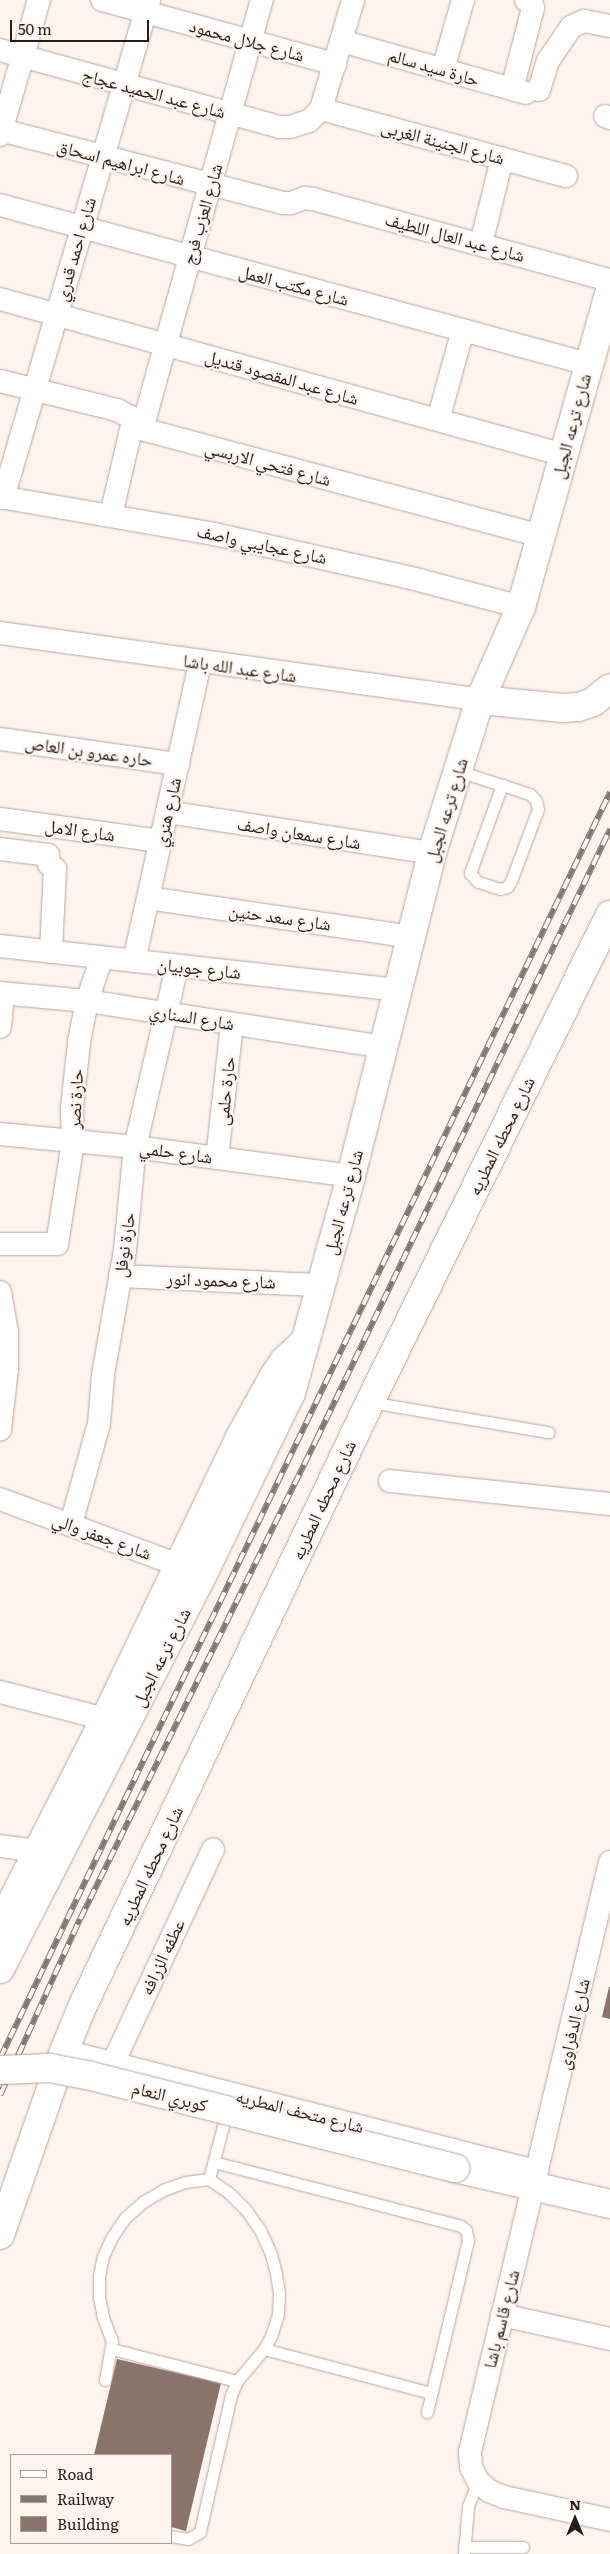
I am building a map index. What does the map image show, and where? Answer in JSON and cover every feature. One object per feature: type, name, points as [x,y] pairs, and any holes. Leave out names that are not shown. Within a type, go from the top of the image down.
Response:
[{"type":"street","points":[[1,126],[40,0]]},
{"type":"street","name":"شارع جلال محمود","points":[[102,0],[147,6],[251,41],[335,64]]},
{"type":"street","name":"شارع العزب فرج","points":[[111,514],[137,425],[165,344],[191,257],[262,0]]},
{"type":"street","points":[[315,115],[335,64],[353,0]]},
{"type":"street","points":[[443,69],[463,0]]},
{"type":"street","points":[[526,0],[531,1],[533,8],[526,91]]},
{"type":"street","name":"شارع احمد قدري","points":[[1,497],[35,390],[147,6]]},
{"type":"street","points":[[526,91],[571,27],[584,21],[610,26]]},
{"type":"street","name":"حارة سيد سالم","points":[[341,41],[526,91]]},
{"type":"street","name":"شارع عبد الحميد عجاج","points":[[0,50],[280,127],[300,125],[315,115]]},
{"type":"street","name":"شارع الجنينة الغربى","points":[[315,115],[566,176]]},
{"type":"street","name":"شارع ابراهيم اسحاق","points":[[1,126],[102,158],[210,186],[287,204],[299,199]]},
{"type":"street","points":[[481,244],[502,159]]},
{"type":"street","name":"شارع عبد العال اللطيف","points":[[299,199],[320,201],[610,280]]},
{"type":"street","name":"شارع مكتب العمل","points":[[0,205],[588,364]]},
{"type":"street","name":"شارع ترعه الجبل","points":[[1,1964],[105,1719],[291,1393],[322,1285],[432,854],[480,700],[521,607],[610,290]]},
{"type":"street","name":"شارع عبد المقصود قنديل","points":[[0,299],[564,455]]},
{"type":"street","points":[[438,420],[463,330]]},
{"type":"street","name":"شارع فتحي الاربسي","points":[[0,381],[124,412],[137,425],[541,536]]},
{"type":"street","name":"شارع عجايبي واصف","points":[[1,497],[111,514],[317,555],[521,607]]},
{"type":"street","name":"شارع عبد الله باشا","points":[[0,633],[200,663],[480,700]]},
{"type":"street","name":"شارع هنري","points":[[134,961],[200,663]]},
{"type":"street","points":[[480,700],[563,708],[578,707],[592,702],[610,688]]},
{"type":"street","name":"حاره عمرو بن العاص","points":[[0,739],[178,764]]},
{"type":"street","name":"شارع سمعان واصف","points":[[167,812],[432,854]]},
{"type":"street","name":"شارع الامل","points":[[0,819],[161,841]]},
{"type":"street","points":[[0,849],[48,855],[49,864],[55,870],[50,952]]},
{"type":"street","name":"شارع سعد حنين","points":[[148,898],[411,937]]},
{"type":"street","name":"شارع محطه المطريه","points":[[0,2235],[64,2051],[83,2005],[370,1402],[601,954],[610,915]]},
{"type":"street","name":"شارع جوبيان","points":[[0,946],[398,990]]},
{"type":"street","name":"حارة نصر","points":[[0,1244],[58,1244],[73,1142],[74,1075],[87,1001],[102,957]]},
{"type":"street","name":"حارة نوفل","points":[[70,1524],[99,1424],[103,1375],[120,1276],[135,1147],[177,966]]},
{"type":"street","points":[[0,1027],[2,993]]},
{"type":"street","name":"شارع السناري","points":[[2,993],[87,1001],[383,1047]]},
{"type":"street","name":"حارة حلمى","points":[[217,1158],[232,1024]]},
{"type":"street","name":"شارع حلمي","points":[[0,1134],[135,1147],[350,1176]]},
{"type":"street","name":"شارع محمود انور","points":[[120,1276],[322,1285]]},
{"type":"street","points":[[0,1292],[7,1332],[7,1368],[0,1430]]},
{"type":"street","points":[[390,1481],[610,1504]]},
{"type":"street","name":"شارع جعفر والي","points":[[0,1499],[191,1570]]},
{"type":"street","name":"شارع ترعه الجبل","points":[[0,1925],[49,1852],[191,1570]]},
{"type":"street","points":[[0,1692],[105,1719]]},
{"type":"street","points":[[0,1846],[49,1852]]},
{"type":"street","name":"عطفه الزرافه","points":[[112,2065],[213,1848]]},
{"type":"street","name":"شارع الدفراوى","points":[[536,2179],[607,1897],[610,1862]]},
{"type":"street","name":"شارع متحف المطريه","points":[[64,2051],[112,2065],[231,2094],[536,2179],[610,2204]]},
{"type":"street","name":"كوبري النعام","points":[[0,2070],[50,2068],[87,2075],[455,2168]]},
{"type":"street","name":"شارع متحف المطريه","points":[[455,2168],[536,2179]]},
{"type":"street","name":"شارع قاسم باشا","points":[[478,2481],[471,2467],[470,2452],[536,2179]]},
{"type":"street","points":[[502,2315],[610,2340]]},
{"type":"street","points":[[478,2481],[489,2491],[504,2497],[610,2520]]},
{"type":"lane","points":[[458,770],[530,794],[536,801],[538,809],[511,880],[506,887],[500,889],[478,882],[470,873],[502,785]]},
{"type":"lane","points":[[370,1402],[548,1432]]},
{"type":"lane","points":[[209,2179],[231,2094]]},
{"type":"lane","points":[[214,2162],[461,2226],[466,2230],[468,2240],[427,2412]]},
{"type":"lane","points":[[105,2380],[112,2341],[103,2317],[99,2297],[99,2276],[103,2256],[112,2237],[125,2218],[143,2202],[163,2190],[185,2182],[209,2179],[229,2193],[246,2210],[260,2230],[270,2251],[276,2274],[278,2301],[272,2334],[264,2349],[237,2381],[231,2395],[200,2532],[188,2539],[172,2536]]},
{"type":"lane","points":[[112,2349],[237,2381]]},
{"type":"lane","points":[[264,2349],[432,2393]]},
{"type":"lane","points":[[478,2481],[468,2506],[464,2550],[523,2547]]},
{"type":"building","points":[[610,1987],[610,2019],[602,2017]]},
{"type":"building","points":[[117,2359],[221,2383],[186,2531],[172,2527],[172,2454],[94,2454]]},
{"type":"railway","points":[[0,2058],[610,792]]},
{"type":"railway","points":[[0,2095],[80,1919],[316,1440],[610,829]]}]
